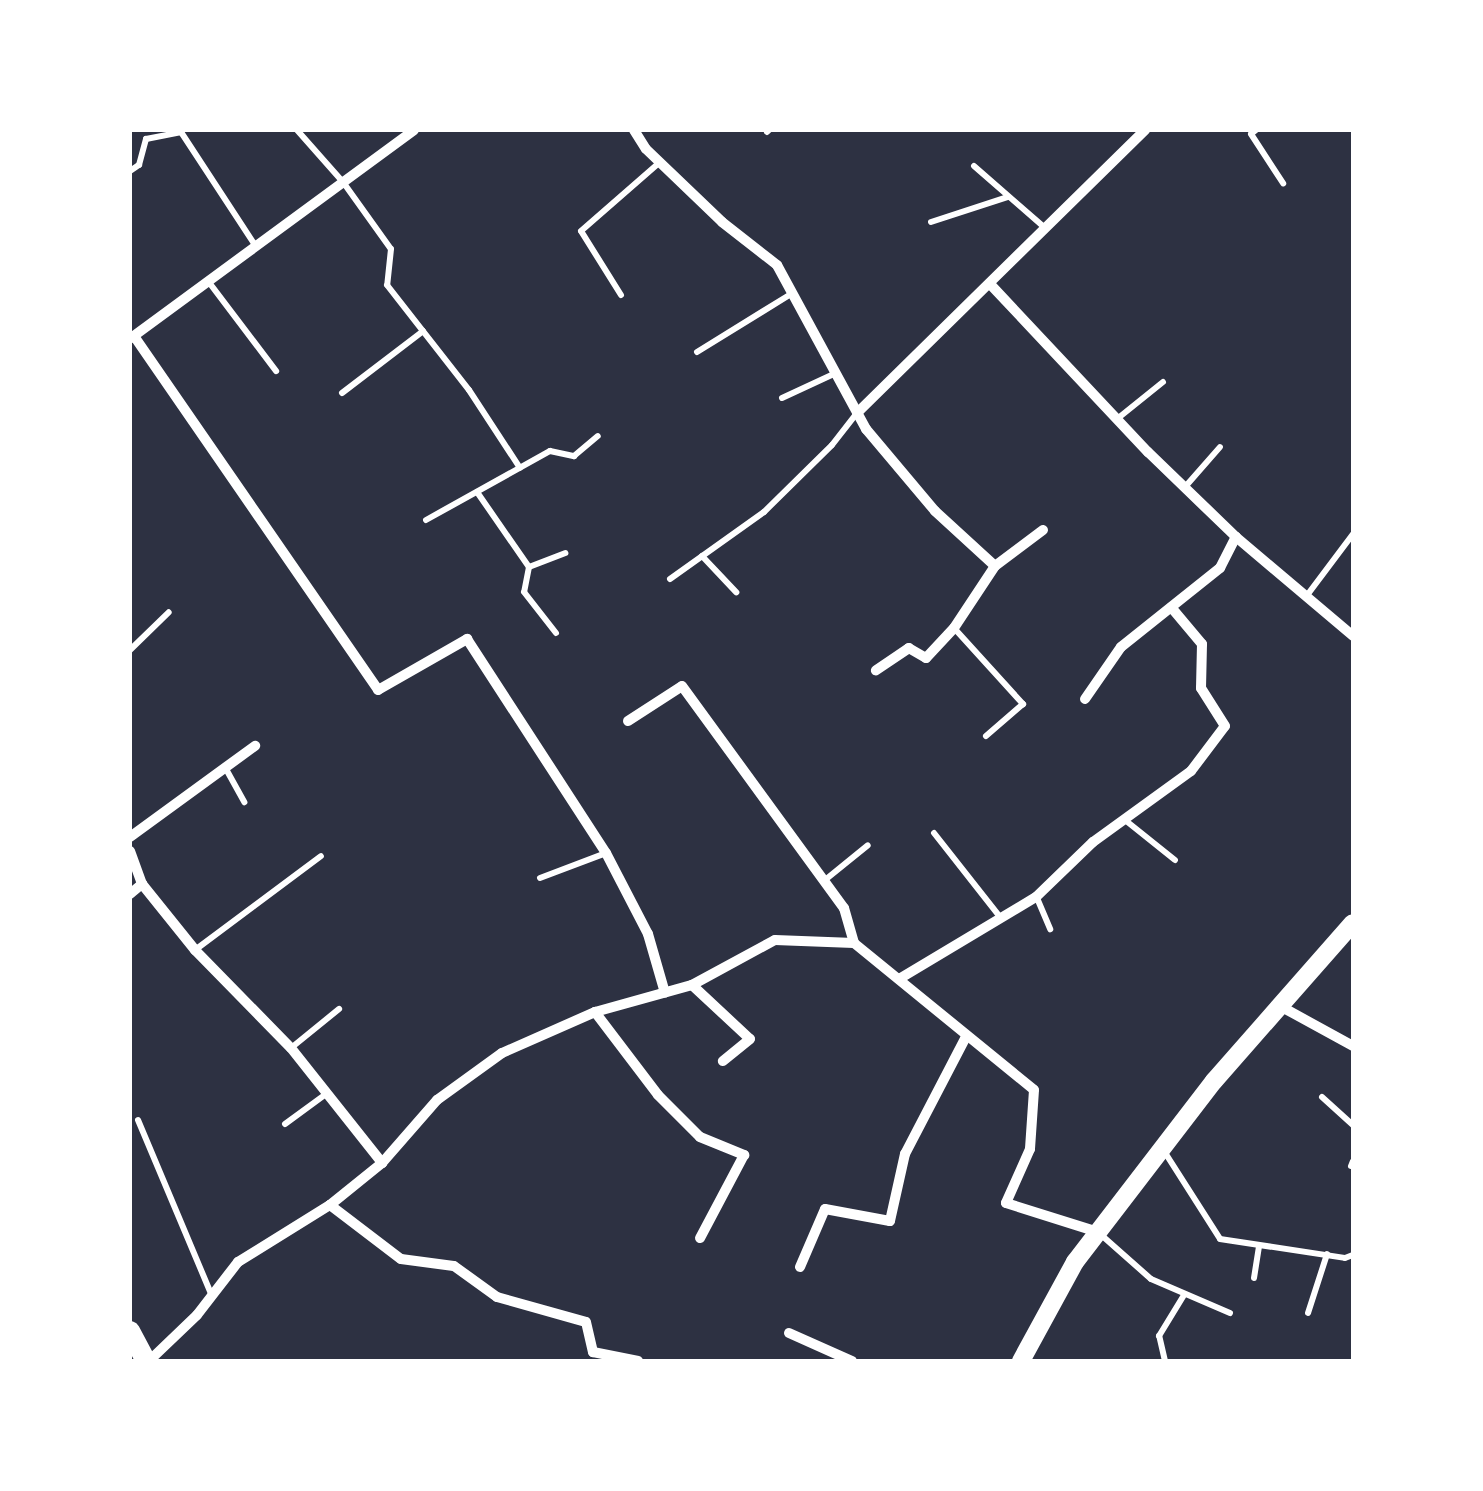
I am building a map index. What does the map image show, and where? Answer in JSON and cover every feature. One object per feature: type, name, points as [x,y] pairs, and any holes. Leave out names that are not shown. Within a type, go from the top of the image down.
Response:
[{"type":"main road","points":[[1021,1361],[1075,1262],[1162,1148],[1353,923]]},
{"type":"main road","points":[[130,1331],[147,1361]]},
{"type":"street","points":[[414,130],[132,337],[378,690],[468,639],[606,853],[648,934],[665,992]]},
{"type":"street","points":[[634,130],[660,162],[776,265],[857,414],[935,510],[995,566]]},
{"type":"street","points":[[857,414],[1145,130]]},
{"type":"street","points":[[990,284],[1184,487],[1236,537],[1353,636]]},
{"type":"street","points":[[876,670],[909,648],[926,658],[954,628],[995,566],[1043,530]]},
{"type":"street","points":[[1086,699],[1121,647],[1220,568],[1236,537]]},
{"type":"street","points":[[900,980],[1036,897],[1093,842],[1191,771],[1225,726],[1200,688],[1202,644],[1171,607]]},
{"type":"street","points":[[628,721],[682,686],[844,908],[854,944]]},
{"type":"street","points":[[130,837],[255,746]]},
{"type":"street","points":[[130,851],[142,884],[195,950],[291,1048],[382,1163]]},
{"type":"street","points":[[130,894],[142,884]]},
{"type":"street","points":[[147,1361],[212,1296],[238,1262],[330,1205],[382,1163],[437,1100],[502,1053],[595,1012],[692,985],[775,940],[854,944],[1034,1090],[1030,1149],[1006,1203],[1098,1232]]},
{"type":"street","points":[[692,985],[750,1040],[723,1062]]},
{"type":"street","points":[[1280,1006],[1353,1046]]},
{"type":"street","points":[[595,1012],[658,1094],[700,1137],[744,1155],[700,1238]]},
{"type":"street","points":[[800,1267],[824,1209],[890,1221],[904,1154],[966,1038]]},
{"type":"street","points":[[330,1205],[401,1259],[454,1266],[498,1296],[586,1322],[593,1352],[638,1361]]},
{"type":"street","points":[[789,1333],[852,1361]]},
{"type":"lane","points":[[297,130],[392,249],[387,285],[520,468]]},
{"type":"lane","points":[[1256,130],[1251,134],[1283,183]]},
{"type":"lane","points":[[130,170],[138,166],[146,139],[181,132],[255,245]]},
{"type":"lane","points":[[621,294],[581,231],[660,162]]},
{"type":"lane","points":[[974,166],[1046,229]]},
{"type":"lane","points":[[931,222],[1009,196]]},
{"type":"lane","points":[[208,280],[276,371]]},
{"type":"lane","points":[[697,352],[791,294]]},
{"type":"lane","points":[[342,393],[423,330]]},
{"type":"lane","points":[[782,398],[834,374]]},
{"type":"lane","points":[[1117,419],[1163,382]]},
{"type":"lane","points":[[670,579],[764,512],[832,445],[857,414]]},
{"type":"lane","points":[[426,520],[550,451],[574,456],[598,436]]},
{"type":"lane","points":[[1184,487],[1220,447]]},
{"type":"lane","points":[[477,492],[529,567],[524,592],[556,633]]},
{"type":"lane","points":[[1308,594],[1353,534]]},
{"type":"lane","points":[[529,567],[564,553]]},
{"type":"lane","points":[[702,556],[736,592]]},
{"type":"lane","points":[[130,650],[170,612]]},
{"type":"lane","points":[[954,628],[1024,704],[986,736]]},
{"type":"lane","points":[[225,768],[244,802]]},
{"type":"lane","points":[[1124,819],[1175,860]]},
{"type":"lane","points":[[934,833],[1000,917]]},
{"type":"lane","points":[[824,881],[868,845]]},
{"type":"lane","points":[[540,878],[606,853]]},
{"type":"lane","points":[[195,950],[321,856]]},
{"type":"lane","points":[[1036,897],[1050,930]]},
{"type":"lane","points":[[291,1048],[338,1009]]},
{"type":"lane","points":[[284,1124],[327,1093]]},
{"type":"lane","points":[[1322,1097],[1353,1125]]},
{"type":"lane","points":[[138,1120],[212,1296]]},
{"type":"lane","points":[[1162,1148],[1220,1238],[1353,1255]]},
{"type":"lane","points":[[1098,1232],[1150,1278],[1230,1313]]},
{"type":"lane","points":[[1254,1278],[1260,1246]]},
{"type":"lane","points":[[1308,1313],[1327,1254]]},
{"type":"lane","points":[[1164,1361],[1160,1336],[1184,1295]]}]
